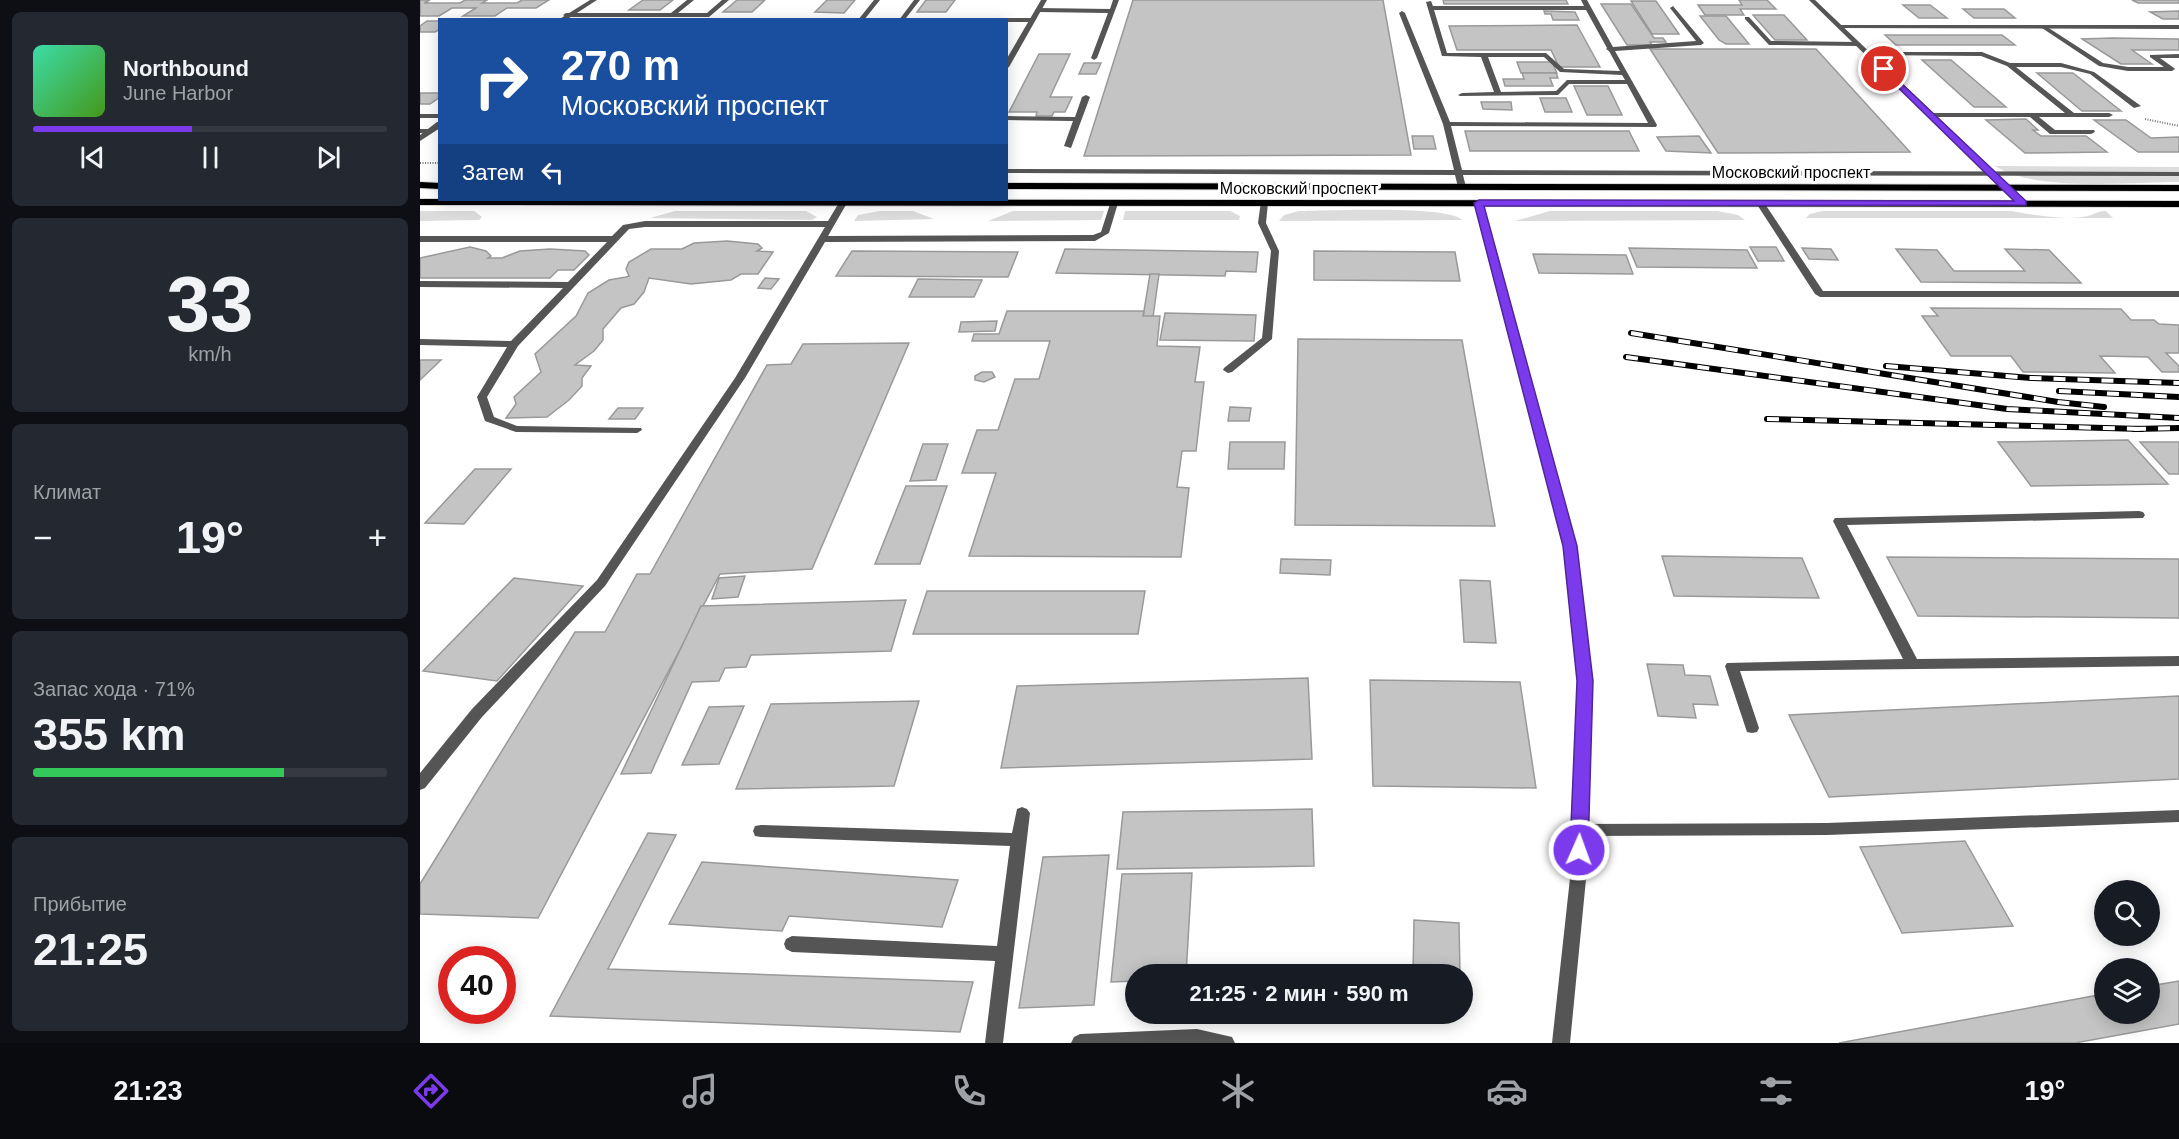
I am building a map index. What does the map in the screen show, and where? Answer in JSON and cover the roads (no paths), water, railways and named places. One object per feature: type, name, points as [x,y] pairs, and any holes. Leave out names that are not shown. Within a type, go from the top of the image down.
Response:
[{"type":"main road","points":[[420,186],[438,186]]},
{"type":"main road","name":"Московский проспект","points":[[1008,186],[2179,188]]},
{"type":"main road","points":[[2006,187],[2023,203]]},
{"type":"main road","name":"Московский проспект","points":[[420,202],[2179,204]]},
{"type":"street","points":[[564,17],[594,0]]},
{"type":"street","points":[[672,15],[691,0]]},
{"type":"street","points":[[564,17],[709,15],[726,0]]},
{"type":"street","points":[[862,18],[877,0]]},
{"type":"street","points":[[904,18],[917,0]]},
{"type":"street","points":[[1008,64],[1044,0]]},
{"type":"street","points":[[1094,58],[1116,0]]},
{"type":"street","points":[[1447,124],[1653,125],[1584,0]]},
{"type":"street","points":[[1812,0],[2006,187]]},
{"type":"street","points":[[1588,8],[1430,4],[1444,55],[1546,55],[1562,71],[1623,73]]},
{"type":"street","points":[[1609,49],[1701,44],[1673,8]]},
{"type":"street","points":[[1038,10],[1112,11]]},
{"type":"street","points":[[1402,13],[1447,124],[1462,187]]},
{"type":"street","points":[[1747,18],[1769,43],[1858,44]]},
{"type":"street","points":[[1008,20],[1031,20]]},
{"type":"street","points":[[1841,27],[2179,27]]},
{"type":"street","points":[[2044,27],[2093,62],[2109,67],[2172,69],[2152,56],[2179,56]]},
{"type":"street","points":[[1868,54],[1982,54],[2009,65],[2072,115]]},
{"type":"street","points":[[1484,55],[1498,94]]},
{"type":"street","points":[[2009,65],[2061,65],[2092,73],[2137,106]]},
{"type":"street","points":[[1462,95],[1558,93],[1567,82],[1628,82]]},
{"type":"street","points":[[1068,146],[1086,97]]},
{"type":"street","points":[[1932,115],[2109,115]]},
{"type":"street","points":[[2032,115],[2053,132],[2091,132]]},
{"type":"street","points":[[420,116],[438,116]]},
{"type":"street","points":[[1008,118],[1078,119]]},
{"type":"street","points":[[420,139],[438,125]]},
{"type":"street","points":[[420,131],[430,131]]},
{"type":"street","points":[[1008,171],[2179,174]]},
{"type":"street","points":[[420,784],[477,713],[601,583],[740,378],[843,203]]},
{"type":"street","points":[[822,239],[1095,238],[1105,233],[1114,203]]},
{"type":"street","points":[[1228,370],[1267,339],[1275,251],[1262,223],[1264,203]]},
{"type":"street","points":[[1479,203],[1570,546],[1585,681],[1580,830],[1561,1043]]},
{"type":"street","points":[[1760,203],[1820,294],[2179,294]]},
{"type":"street","points":[[637,430],[516,429],[489,419],[482,398],[514,344],[626,227],[634,224],[831,224]]},
{"type":"street","points":[[420,239],[613,239]]},
{"type":"street","points":[[420,284],[571,285]]},
{"type":"street","points":[[420,342],[514,344]]},
{"type":"street","points":[[1912,663],[1839,521],[2139,515]]},
{"type":"street","points":[[1752,728],[1732,666],[2179,661]]},
{"type":"street","points":[[994,1043],[1022,813]]},
{"type":"street","points":[[1580,830],[1827,829],[2179,816]]},
{"type":"street","points":[[760,831],[1019,840]]},
{"type":"street","points":[[792,944],[1005,954]]},
{"type":"street","points":[[1080,1043],[1197,1038],[1226,1043]]},
{"type":"railway","points":[[1631,333],[2058,402],[2104,407]]},
{"type":"railway","points":[[1626,357],[2007,409],[2179,418]]},
{"type":"railway","points":[[1886,366],[2031,378],[2179,383]]},
{"type":"railway","points":[[2059,391],[2179,397]]},
{"type":"railway","points":[[1767,419],[2138,429]]},
{"type":"railway","points":[[2138,429],[2179,428]]},
{"type":"railway","points":[[2134,429],[2138,429]]}]
